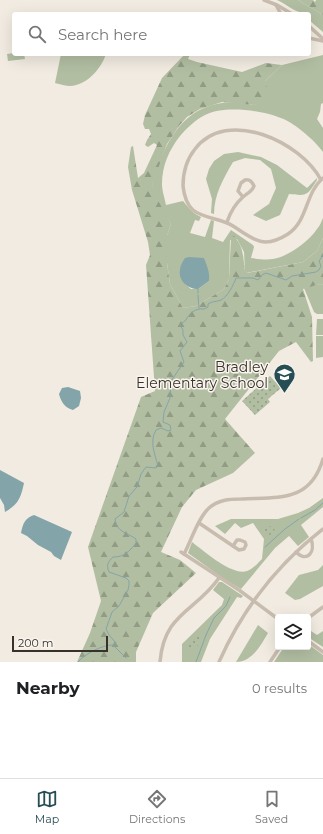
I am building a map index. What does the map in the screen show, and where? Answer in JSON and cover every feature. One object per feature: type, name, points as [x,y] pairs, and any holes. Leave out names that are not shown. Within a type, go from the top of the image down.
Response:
[{"type":"street","points":[[264,0],[275,4],[289,12]]},
{"type":"street","points":[[275,4],[280,12]]},
{"type":"street","points":[[311,28],[323,40]]},
{"type":"street","points":[[311,38],[323,40]]},
{"type":"street","points":[[229,130],[259,134],[278,141],[304,158],[322,179],[310,194],[299,223],[288,234],[280,238],[264,241],[254,240],[227,222],[199,214],[188,205],[184,190],[184,171],[188,160],[197,146],[213,135],[229,130]]},
{"type":"street","points":[[227,222],[235,206],[243,197],[252,191],[254,186],[252,182],[248,180],[245,180],[238,191],[243,197]]},
{"type":"street","points":[[275,618],[239,590],[183,553],[200,522],[209,509],[218,502],[228,499],[280,498],[288,496],[302,490],[313,480],[323,459]]},
{"type":"street","points":[[200,522],[233,546]]},
{"type":"street","points":[[219,662],[234,632],[278,570],[310,539],[323,529]]},
{"type":"street","points":[[296,552],[303,556],[310,554],[313,547],[310,539]]},
{"type":"street","points":[[160,662],[161,651],[168,630],[175,621],[209,590],[219,578]]},
{"type":"street","points":[[311,616],[323,607]]},
{"type":"street","points":[[311,643],[323,652]]},
{"type":"street","points":[[270,662],[278,650]]},
{"type":"green space","points":[[277,0],[298,0],[323,15],[323,32],[311,22],[311,12],[297,11]]},
{"type":"green space","points":[[298,0],[313,0],[315,2],[316,0],[323,0],[323,15]]},
{"type":"green space","points":[[12,53],[12,56],[24,56],[25,59],[8,61],[7,54]]},
{"type":"green space","points":[[323,55],[323,103],[321,104],[317,119],[323,128],[323,152],[304,133],[283,119],[249,110],[225,110],[214,112],[201,117],[191,124],[180,136],[169,153],[163,171],[162,189],[166,205],[183,201],[192,212],[201,217],[199,221],[195,220],[190,233],[205,237],[211,220],[214,221],[212,238],[223,242],[231,230],[253,245],[254,247],[251,258],[273,259],[279,258],[291,252],[304,243],[313,234],[319,227],[323,218],[323,238],[317,251],[303,262],[246,273],[244,252],[237,239],[230,240],[229,279],[224,289],[196,306],[183,308],[170,284],[167,263],[167,236],[171,224],[153,191],[152,183],[156,170],[167,145],[185,120],[211,105],[230,102],[255,105],[265,81],[282,65]],"holes":[[[209,275],[209,281],[198,289],[191,289],[185,284]]]},
{"type":"green space","points":[[61,56],[105,56],[97,70],[82,83],[70,86],[55,83]]},
{"type":"green space","points":[[183,56],[189,56],[188,59],[197,62],[242,72],[266,63],[282,65],[265,81],[269,96],[255,105],[222,102],[200,109],[187,117],[167,144],[152,185],[155,195],[171,224],[167,236],[167,263],[170,284],[183,308],[196,306],[224,289],[229,279],[231,237],[234,236],[240,244],[245,271],[247,273],[303,262],[317,251],[323,238],[323,285],[320,284],[303,289],[312,317],[313,361],[311,362],[296,342],[279,351],[225,419],[255,453],[233,473],[196,490],[182,507],[161,552],[180,560],[196,573],[153,613],[136,652],[136,662],[77,662],[90,633],[101,601],[88,547],[141,397],[155,391],[146,265],[150,255],[148,242],[132,190],[128,167],[131,147],[133,146],[138,178],[144,173],[157,145],[154,143],[148,147],[145,145],[151,134],[149,129],[145,129],[143,124],[145,115],[162,78]]},
{"type":"green space","points":[[238,152],[261,157],[277,165],[307,188],[317,178],[317,180],[306,194],[289,194],[280,215],[266,221],[253,215],[269,204],[276,188],[271,169],[260,160],[245,158],[233,162],[217,194],[214,214],[211,213],[212,199],[206,179],[209,169],[214,161],[224,154]]},
{"type":"green space","points":[[320,284],[323,285],[323,314],[317,314],[314,312],[304,288]]},
{"type":"green space","points":[[317,319],[323,319],[323,335],[316,335]]},
{"type":"green space","points":[[316,336],[323,336],[323,357],[316,358]]},
{"type":"green space","points":[[270,376],[281,388],[268,399],[270,402],[255,415],[242,401]]},
{"type":"green space","points":[[323,498],[323,507],[301,525],[309,537],[298,546],[289,536],[275,548],[241,589],[224,579],[188,553],[192,542],[218,562],[234,570],[241,572],[247,571],[262,559],[264,539],[253,523],[241,528],[235,523],[225,534],[215,526],[231,519],[278,519],[309,508]]},
{"type":"green space","points":[[267,526],[276,528],[267,537],[261,529]]},
{"type":"green space","points":[[323,565],[323,586],[300,599],[295,600],[285,593],[299,575],[318,570]]},
{"type":"green space","points":[[219,582],[222,582],[243,596],[241,598],[237,597],[210,639],[201,662],[182,662],[182,644],[222,605],[224,599],[213,590]]},
{"type":"green space","points":[[258,625],[268,633],[251,656],[242,661],[236,662]]},
{"type":"green space","points":[[311,631],[317,635],[323,631],[323,647],[311,639]]},
{"type":"green space","points":[[196,634],[201,637],[199,644],[195,649],[189,648],[188,645]]},
{"type":"green space","points":[[311,646],[323,655],[323,662],[274,662],[282,650],[311,650]]},
{"type":"water","points":[[185,258],[204,258],[208,269],[209,281],[198,289],[187,286],[181,278],[181,265]]},
{"type":"water","points":[[68,387],[80,391],[81,398],[79,406],[73,410],[64,404],[59,394],[62,388]]},
{"type":"water","points":[[0,470],[24,483],[19,500],[5,512],[4,505],[0,498]]},
{"type":"water","points":[[34,515],[72,532],[61,560],[21,533],[25,521]]},
{"type":"waterway","points":[[78,662],[94,650],[105,646],[114,645],[116,643],[106,629],[112,612],[119,606],[128,590],[129,581],[126,578],[109,572],[108,565],[113,557],[123,555],[129,551],[136,543],[136,539],[123,532],[118,527],[115,519],[124,512],[129,496],[137,487],[141,474],[146,467],[156,468],[158,466],[153,444],[156,430],[161,428],[168,431],[171,430],[170,425],[163,422],[164,412],[170,398],[171,381],[184,362],[180,351],[187,342],[180,325],[193,312],[198,309],[204,309],[208,307],[208,304],[224,298],[236,278],[253,278],[258,280],[266,273],[286,280],[292,276],[316,272],[319,270],[321,266],[319,261],[323,255]]},
{"type":"waterway","points":[[198,295],[199,308]]},
{"type":"waterway","points":[[301,518],[315,510],[323,503]]},
{"type":"waterway","points":[[265,547],[299,519]]},
{"type":"waterway","points":[[206,635],[214,618],[226,606],[230,597]]},
{"type":"waterway","points":[[196,662],[206,635]]},
{"type":"waterway","points":[[114,646],[126,658]]},
{"type":"place","name":"Bradley Elementary School","points":[[284,394]]}]
